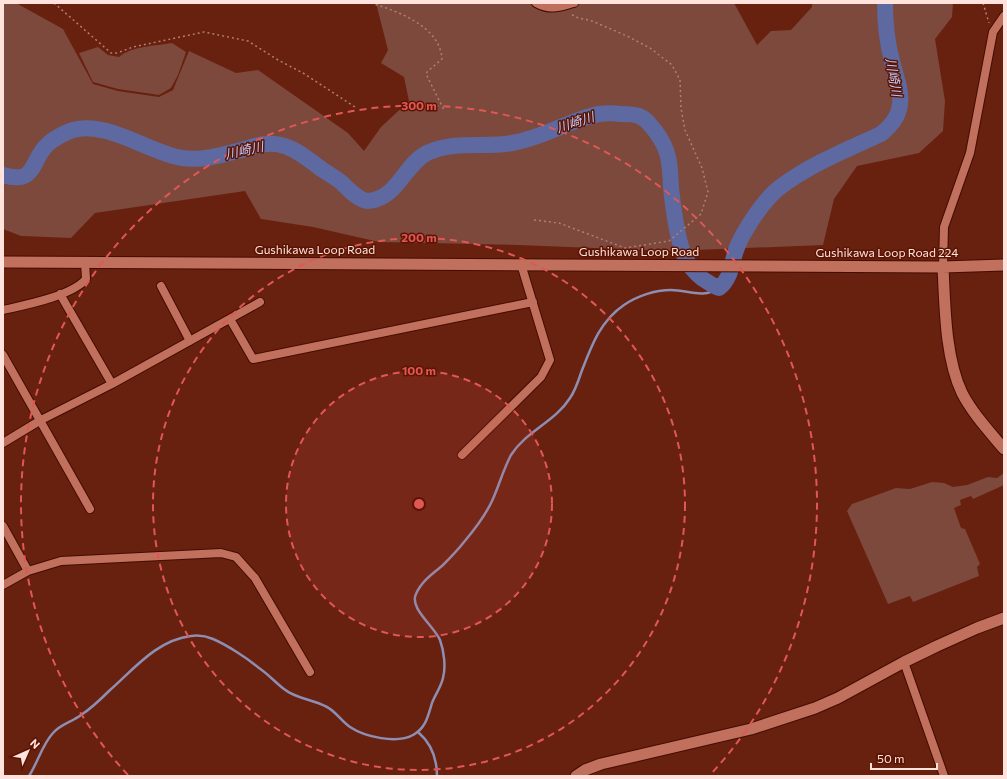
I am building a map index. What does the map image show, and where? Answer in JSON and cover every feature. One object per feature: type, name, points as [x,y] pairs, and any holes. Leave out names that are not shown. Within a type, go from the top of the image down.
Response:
[{"type":"main road","name":"Gushikawa Loop Road","points":[[3,262],[771,266]]},
{"type":"main road","name":"Gushikawa Loop Road 224","points":[[771,266],[943,267],[1004,265]]},
{"type":"main road","points":[[943,267],[948,334],[952,361],[957,380],[970,407],[1004,449]]},
{"type":"main road","points":[[576,776],[585,770],[601,764],[751,729],[808,711],[838,698],[904,662],[977,628],[1004,618]]},
{"type":"street","points":[[536,3],[545,8],[555,8],[574,3]]},
{"type":"street","points":[[943,267],[944,227],[970,154],[993,32],[1004,16]]},
{"type":"street","points":[[3,310],[60,294],[81,285],[86,279],[85,262]]},
{"type":"street","points":[[462,455],[541,377],[550,360],[522,264]]},
{"type":"street","points":[[161,286],[190,341]]},
{"type":"street","points":[[60,294],[112,384]]},
{"type":"street","points":[[3,443],[41,420],[112,384],[260,302]]},
{"type":"street","points":[[230,319],[253,359],[534,302]]},
{"type":"street","points":[[3,355],[90,509]]},
{"type":"street","points":[[3,526],[28,571]]},
{"type":"street","points":[[3,585],[28,571],[61,561],[221,553],[236,557],[255,578],[310,672]]},
{"type":"street","points":[[904,662],[944,776]]},
{"type":"path","points":[[54,3],[111,53],[117,53],[133,47],[204,32],[248,41],[302,73],[354,107]]},
{"type":"path","points":[[371,3],[418,22],[435,40],[441,51],[442,58],[426,74],[444,110]]},
{"type":"path","points":[[983,3],[993,32]]},
{"type":"path","points":[[534,220],[559,223],[625,248],[669,241],[701,214],[708,192],[702,168],[686,130],[681,108],[680,80],[672,65],[650,48],[592,21],[575,17],[563,6]]},
{"type":"shaded area","points":[[3,3],[16,3],[63,29],[93,84],[118,91],[159,97],[173,90],[189,51],[236,73],[258,70],[348,133],[364,151],[381,127],[409,101],[404,77],[381,63],[388,50],[376,3],[734,3],[757,45],[771,31],[791,30],[812,7],[812,3],[953,3],[952,17],[935,39],[945,101],[943,131],[919,153],[857,166],[834,199],[823,245],[670,251],[518,245],[379,242],[313,227],[261,219],[245,191],[95,213],[71,238],[21,236],[3,229]]},
{"type":"shaded area","points":[[172,43],[186,52],[178,75],[171,88],[159,95],[118,89],[93,82],[79,53],[98,47],[108,55],[119,57],[124,53],[137,49]]},
{"type":"shaded area","points":[[1004,473],[1004,485],[973,499],[971,496],[960,500],[961,505],[954,508],[961,528],[965,529],[980,564],[977,567],[979,576],[913,602],[910,596],[888,604],[847,511],[852,504],[896,488],[910,489],[932,482],[944,483],[953,487],[967,485],[988,477],[997,478]]},
{"type":"waterway","name":"川崎川","points":[[3,175],[22,177],[31,170],[41,152],[51,141],[70,131],[86,128],[99,129],[114,133],[169,155],[190,159],[230,153],[264,144],[282,145],[302,155],[339,181],[357,197],[371,201],[384,196],[391,191],[420,158],[427,153],[438,149],[459,145],[491,145],[512,143],[539,136],[572,122],[594,115],[610,113],[633,114],[642,117],[649,123],[661,139],[667,152],[670,165],[672,197],[676,224],[681,247],[687,261],[697,274],[719,288],[727,279],[739,242],[750,223],[775,191],[815,165],[881,134],[888,128],[896,117],[899,109],[900,93],[890,54],[885,3]]},
{"type":"waterway","points":[[29,776],[46,743],[56,730],[89,709],[137,665],[157,649],[167,643],[191,636],[208,637],[237,652],[266,673],[281,687],[299,697],[329,708],[347,725],[356,731],[372,736],[390,739],[406,738],[413,735],[424,725],[444,674],[443,649],[440,640],[416,605],[416,594],[421,586],[427,578],[442,566],[480,522],[492,501],[511,455],[517,447],[524,439],[557,414],[570,398],[597,335],[616,311],[635,299],[653,292],[677,290],[707,293],[719,288]]},
{"type":"waterway","points":[[418,732],[427,741],[433,752],[437,776]]}]
